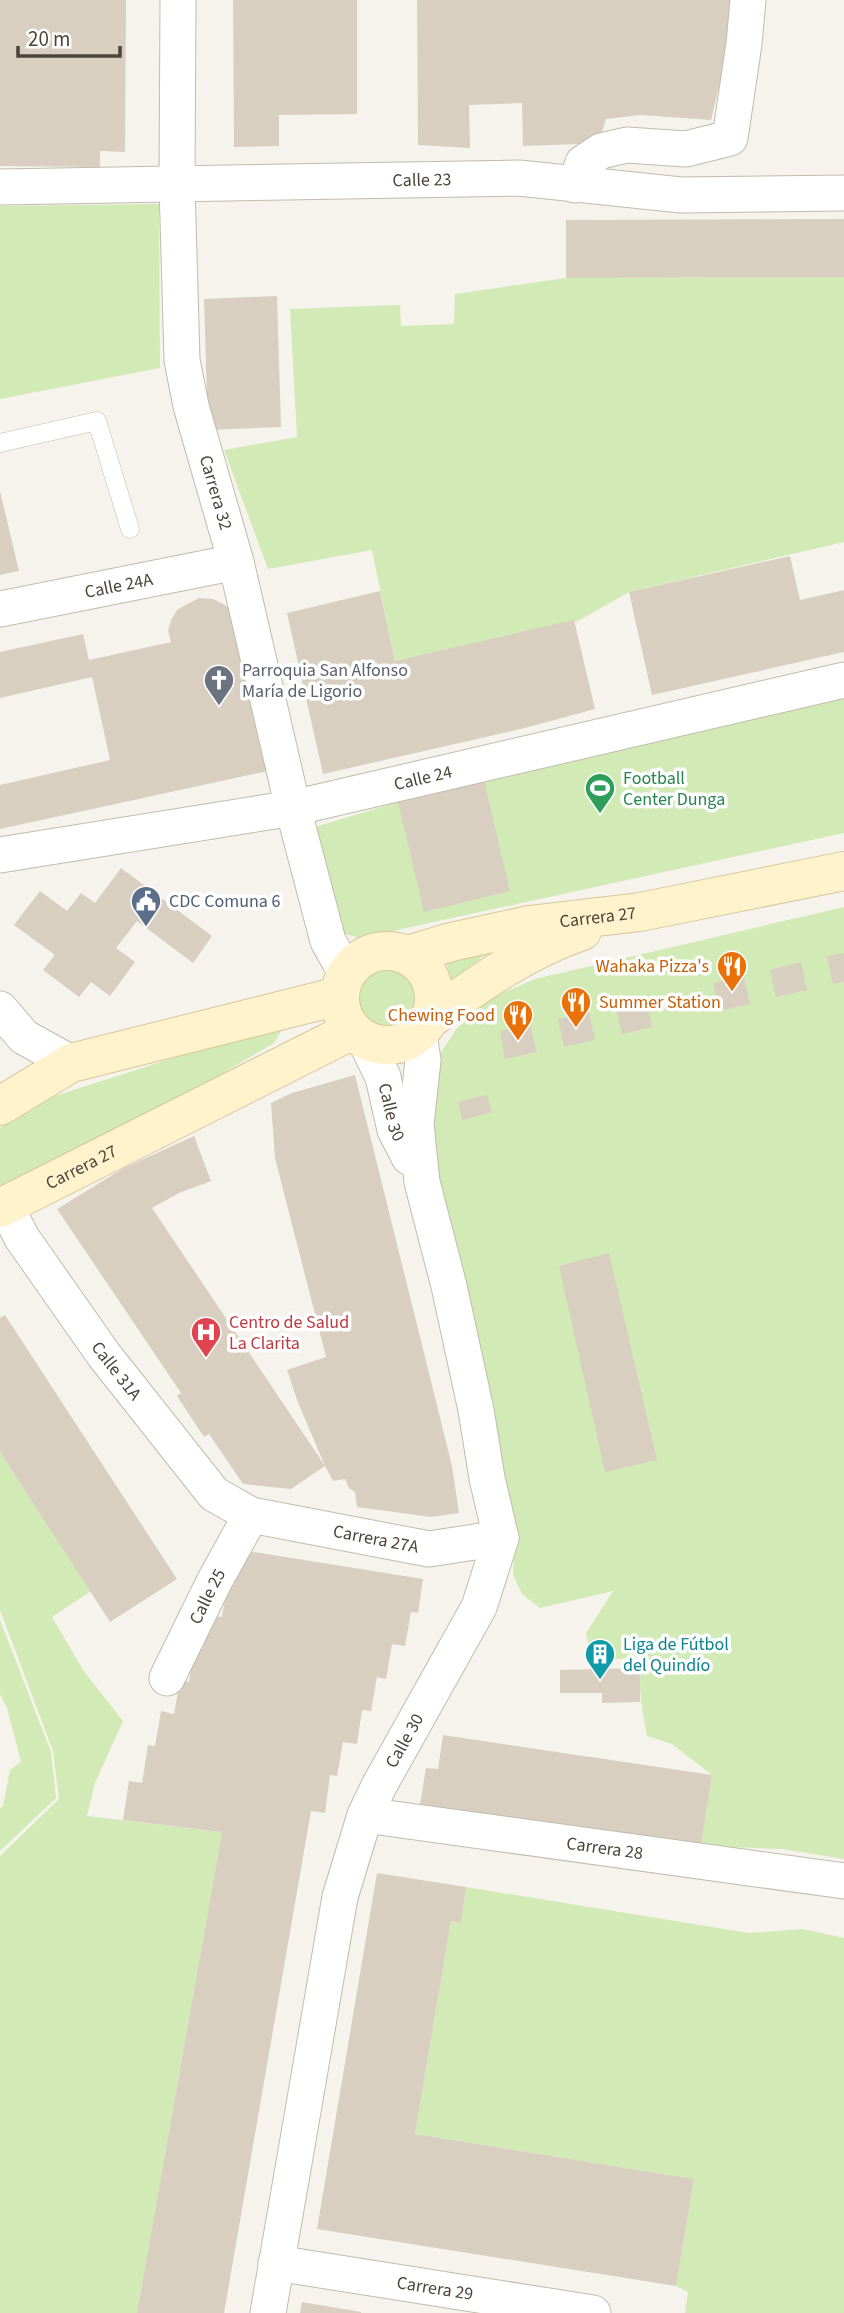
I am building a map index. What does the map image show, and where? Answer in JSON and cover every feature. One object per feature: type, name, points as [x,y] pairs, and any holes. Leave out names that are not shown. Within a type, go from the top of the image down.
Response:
[{"type":"street","name":"Carrera 32","points":[[178,0],[177,185],[182,360],[191,406],[236,562],[293,808],[328,941],[351,1011]]},
{"type":"street","points":[[575,185],[583,163],[601,151],[627,145],[686,149],[730,138],[748,0]]},
{"type":"street","name":"Calle 23","points":[[0,187],[519,178],[681,195],[844,193]]},
{"type":"street","name":"Calle 24A","points":[[0,610],[236,562]]},
{"type":"street","name":"Calle 24","points":[[0,855],[293,808],[844,680]]},
{"type":"street","points":[[640,912],[844,871]]},
{"type":"street","name":"Carrera 27","points":[[408,956],[451,942],[529,925],[640,912]]},
{"type":"street","name":"Carrera 27","points":[[425,1026],[487,978],[549,942],[640,912]]},
{"type":"street","points":[[390,951],[408,956],[423,966],[433,982],[435,1001],[425,1026],[403,1043],[384,1046],[351,1011],[355,963],[372,953],[390,951]]},
{"type":"street","points":[[0,1009],[24,1037],[71,1063]]},
{"type":"street","points":[[0,1106],[71,1063],[351,1011]]},
{"type":"street","name":"Calle 30","points":[[351,1011],[383,1077],[395,1130],[422,1182]]},
{"type":"street","name":"Carrera 27","points":[[2,1206],[351,1011]]},
{"type":"street","name":"Calle 30","points":[[268,2313],[340,1897],[365,1815],[479,1607],[501,1538],[449,1286],[422,1182],[415,1124],[425,1026]]},
{"type":"street","name":"Calle 31A","points":[[2,1206],[104,1354],[214,1494],[251,1515]]},
{"type":"street","name":"Carrera 27A","points":[[251,1515],[429,1549],[501,1538]]},
{"type":"street","name":"Calle 25","points":[[167,1678],[214,1582],[251,1515]]},
{"type":"street","name":"Carrera 28","points":[[365,1815],[844,1881]]},
{"type":"street","name":"Carrera 29","points":[[276,2263],[593,2313]]},
{"type":"lane","points":[[0,443],[97,421],[130,529]]},
{"type":"green space","points":[[159,204],[160,368],[0,399],[0,206]]},
{"type":"green space","points":[[844,277],[844,542],[629,592],[578,621],[395,661],[372,550],[268,569],[224,450],[297,437],[290,309],[400,305],[401,326],[454,324],[455,294],[566,278]]},
{"type":"green space","name":"Football Center Dunga","points":[[844,698],[844,833],[360,938],[338,932],[312,828],[398,802]]},
{"type":"green space","points":[[844,907],[844,1859],[782,1849],[701,1846],[712,1775],[672,1744],[647,1736],[640,1686],[644,1656],[592,1662],[586,1633],[613,1591],[540,1608],[522,1594],[513,1575],[515,1537],[427,1140],[429,1081],[441,1052],[458,1027],[487,1000],[535,979]]},
{"type":"green space","points":[[507,946],[481,958],[451,983],[447,965],[441,955]]},
{"type":"green space","points":[[380,968],[392,968],[408,977],[415,987],[415,1011],[408,1021],[392,1030],[380,1030],[369,1025],[360,1016],[355,1005],[355,993],[360,982],[369,973]]},
{"type":"green space","points":[[279,1024],[281,1031],[274,1043],[184,1096],[0,1189],[0,1128],[33,1103]]},
{"type":"green space","points":[[0,1452],[91,1591],[52,1617],[83,1670],[123,1721],[95,1783],[87,1816],[222,1832],[137,2313],[0,2313],[0,1856],[59,1799],[53,1751],[0,1610]]},
{"type":"green space","points":[[0,1620],[51,1752],[56,1798],[0,1851],[0,1809],[3,1806],[10,1770],[21,1762],[7,1708],[0,1694]]},
{"type":"green space","points":[[466,1887],[749,1933],[803,1929],[844,1938],[844,2313],[685,2313],[688,2292],[676,2286],[694,2179],[415,2134],[451,1921],[461,1923]]},
{"type":"building","points":[[0,0],[126,0],[125,152],[100,151],[100,167],[0,166]]},
{"type":"building","points":[[233,0],[357,0],[357,114],[279,115],[279,146],[234,147]]},
{"type":"building","points":[[417,0],[730,0],[730,40],[711,120],[641,115],[606,119],[601,135],[580,144],[523,146],[522,103],[469,105],[470,148],[418,145]]},
{"type":"building","points":[[844,219],[844,277],[566,278],[566,220]]},
{"type":"building","points":[[277,296],[281,427],[208,430],[204,299]]},
{"type":"building","points":[[0,491],[19,571],[0,575]]},
{"type":"building","points":[[790,556],[800,600],[844,590],[844,652],[652,695],[629,592]]},
{"type":"building","points":[[380,591],[395,661],[574,620],[595,709],[525,728],[323,774],[287,613]]},
{"type":"building","points":[[199,598],[213,599],[225,605],[235,615],[268,771],[0,829],[0,785],[110,760],[92,677],[0,698],[0,652],[83,634],[89,660],[171,642],[168,630],[172,618],[178,609]]},
{"type":"building","points":[[484,781],[510,891],[424,912],[398,802]]},
{"type":"building","points":[[121,868],[212,936],[193,963],[137,921],[116,948],[135,962],[110,996],[91,982],[79,997],[43,970],[55,955],[14,925],[40,891],[67,911],[81,893],[95,903]]},
{"type":"building","points":[[844,953],[844,982],[833,984],[827,956]]},
{"type":"building","points":[[801,962],[807,990],[776,997],[770,970]]},
{"type":"building","name":"Wahaka Pizza's","points":[[744,976],[750,1004],[719,1011],[713,983]]},
{"type":"building","points":[[646,999],[652,1027],[622,1034],[615,1006]]},
{"type":"building","name":"Summer Station","points":[[589,1012],[595,1040],[564,1047],[558,1019]]},
{"type":"building","name":"Chewing Food","points":[[530,1024],[537,1052],[505,1059],[500,1031]]},
{"type":"building","points":[[355,1075],[452,1466],[459,1513],[431,1517],[357,1507],[355,1492],[349,1488],[345,1479],[333,1481],[287,1370],[326,1357],[275,1158],[271,1103],[292,1093]]},
{"type":"building","points":[[487,1095],[492,1112],[462,1120],[458,1102]]},
{"type":"building","points":[[194,1136],[211,1181],[179,1193],[152,1208],[325,1466],[291,1489],[243,1484],[209,1434],[204,1437],[177,1396],[181,1393],[57,1209],[124,1168]]},
{"type":"building","points":[[609,1253],[657,1460],[605,1472],[559,1266]]},
{"type":"building","points":[[5,1315],[177,1579],[110,1622],[0,1452],[0,1318]]},
{"type":"building","points":[[241,1550],[423,1579],[418,1613],[411,1612],[405,1646],[392,1644],[386,1679],[377,1677],[371,1711],[362,1710],[357,1744],[343,1742],[337,1776],[330,1775],[325,1813],[311,1811],[224,2313],[137,2313],[222,1832],[123,1820],[129,1781],[142,1783],[148,1745],[155,1746],[161,1711],[174,1714],[180,1680],[189,1682],[194,1648],[203,1649],[209,1615],[222,1617],[228,1582],[235,1584]]},
{"type":"building","name":"Liga de Fútbol del Quindío","points":[[640,1668],[640,1702],[602,1703],[602,1693],[560,1693],[560,1670]]},
{"type":"building","points":[[443,1735],[712,1775],[701,1846],[420,1805],[426,1768],[438,1769]]},
{"type":"building","points":[[377,1873],[466,1887],[461,1923],[451,1921],[415,2134],[694,2179],[676,2286],[317,2229]]},
{"type":"building","points":[[302,2302],[361,2312],[361,2313],[300,2313]]},
{"type":"place","name":"Parroquia San Alfonso María de Ligorio","points":[[219,707]]},
{"type":"place","name":"Football Center Dunga","points":[[600,815]]},
{"type":"place","name":"CDC Comuna 6","points":[[146,928]]},
{"type":"place","name":"Wahaka Pizza's","points":[[732,993]]},
{"type":"place","name":"Summer Station","points":[[576,1029]]},
{"type":"place","name":"Chewing Food","points":[[518,1042]]},
{"type":"place","name":"Centro de Salud La Clarita","points":[[206,1359]]},
{"type":"place","name":"Liga de Fútbol del Quindío","points":[[600,1681]]}]
